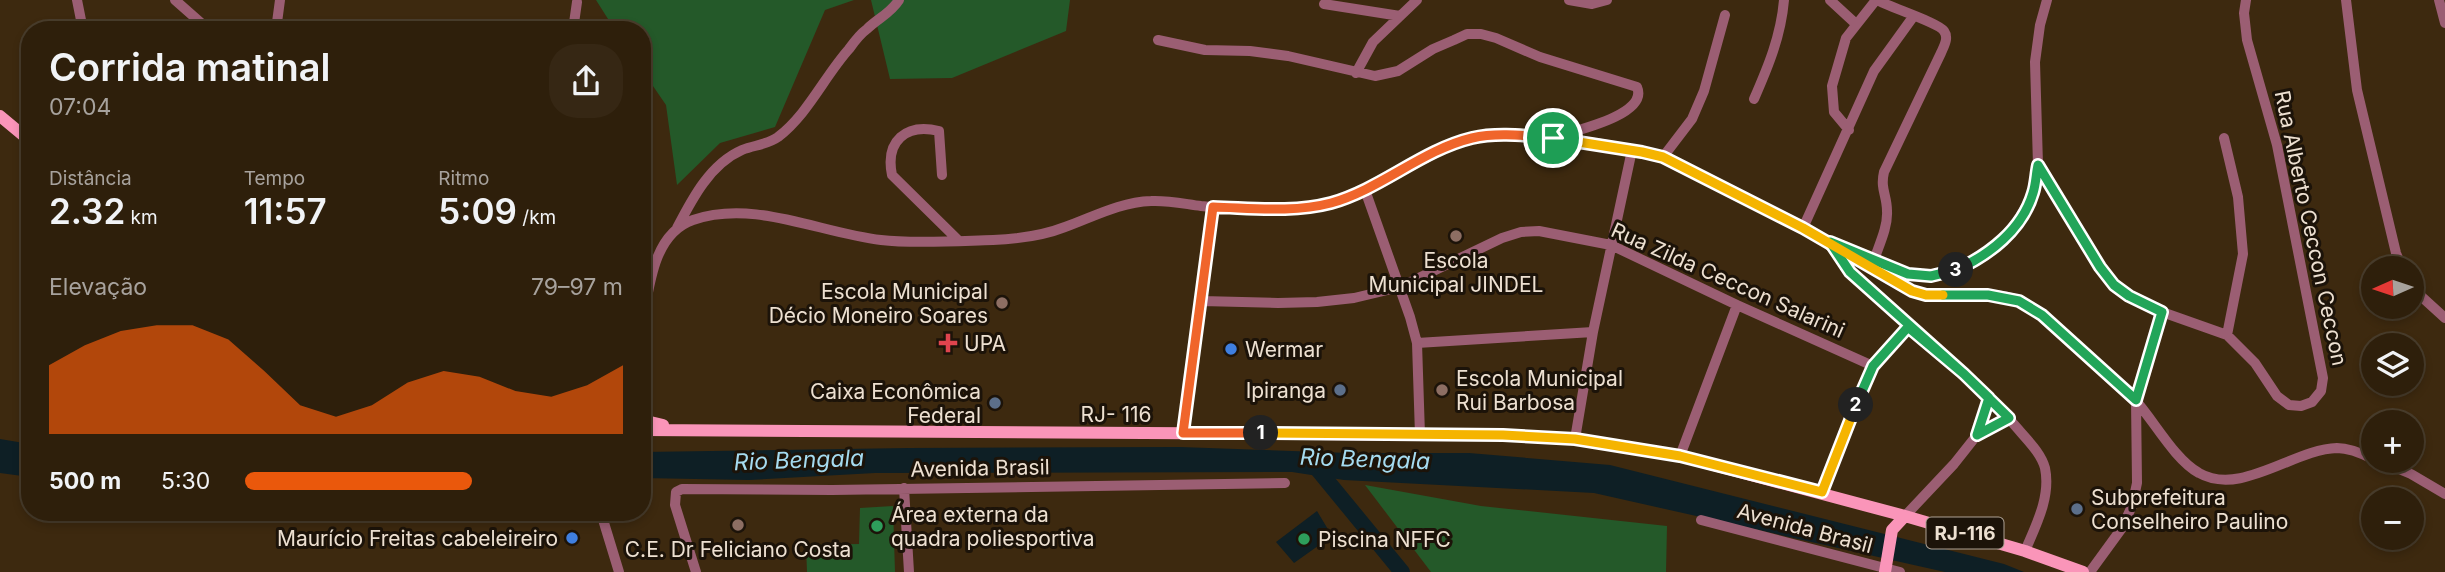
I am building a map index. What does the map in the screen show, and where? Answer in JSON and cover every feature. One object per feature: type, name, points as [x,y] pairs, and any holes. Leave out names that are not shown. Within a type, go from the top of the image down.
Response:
[{"type":"main road","points":[[0,116],[21,134]]},
{"type":"main road","name":"RJ- 116","points":[[651,422],[677,429]]},
{"type":"main road","name":"RJ- 116","points":[[651,430],[1420,435],[1575,439],[1680,456],[1822,492],[2025,551],[2083,572]]},
{"type":"main road","points":[[1886,567],[1892,530],[1905,516]]},
{"type":"street","points":[[77,0],[81,21]]},
{"type":"street","points":[[175,0],[199,21]]},
{"type":"street","points":[[278,21],[281,0]]},
{"type":"street","points":[[651,282],[663,246],[712,172],[743,150],[780,136],[819,90],[846,51],[866,29],[892,11],[899,0]]},
{"type":"street","points":[[1356,73],[1373,42],[1416,0]]},
{"type":"street","points":[[1569,0],[1592,4],[1606,0]]},
{"type":"street","points":[[1754,99],[1774,51],[1783,20],[1784,0]]},
{"type":"street","points":[[1830,0],[1856,24]]},
{"type":"street","points":[[1849,130],[1834,112],[1832,86],[1846,38],[1876,0],[1941,28],[1945,32],[1946,41],[1884,172],[1882,189],[1887,210],[1886,222],[1874,260]]},
{"type":"street","points":[[1830,242],[1908,274],[1931,276],[1957,270],[1987,254],[2015,227],[2033,194],[2038,165],[2035,62],[2040,25],[2048,0]]},
{"type":"street","name":"Rua Alberto Ceccon Ceccon","points":[[2038,165],[2100,267],[2114,285],[2129,296],[2162,312],[2227,335],[2255,363],[2277,396],[2289,405],[2301,406],[2312,402],[2321,391],[2323,378],[2277,145],[2247,40],[2244,13],[2246,0]]},
{"type":"street","points":[[2346,0],[2357,90],[2397,256]]},
{"type":"street","points":[[2439,0],[2445,23]]},
{"type":"street","points":[[574,21],[576,2]]},
{"type":"street","points":[[1324,4],[1400,16]]},
{"type":"street","points":[[1663,157],[1681,135],[1704,91],[1725,15]]},
{"type":"street","points":[[1803,228],[1879,63],[1913,17]]},
{"type":"street","points":[[1158,40],[1205,50],[1250,51],[1288,56],[1374,76],[1398,71],[1433,48],[1468,34],[1481,34],[1540,57],[1637,87],[1638,99],[1629,109],[1613,118],[1553,138]]},
{"type":"street","points":[[942,175],[939,131],[907,132],[895,141],[891,154],[892,175],[958,240]]},
{"type":"street","points":[[677,228],[690,220],[711,215],[744,213],[884,241],[1032,237],[1126,204],[1152,200],[1213,207],[1302,208],[1331,203],[1365,190],[1474,137],[1511,135],[1553,138],[1663,157],[1830,242],[1912,291],[1926,295],[1988,295],[2019,301],[2042,315],[2136,400],[2178,453],[2199,473],[2220,479],[2245,477],[2318,451],[2339,448],[2361,455]]},
{"type":"street","points":[[2224,138],[2238,197],[2243,254],[2227,335]]},
{"type":"street","points":[[1575,439],[1593,332],[1632,150]]},
{"type":"street","points":[[1365,190],[1417,343],[1420,435]]},
{"type":"street","points":[[1183,433],[1213,207]]},
{"type":"street","name":"Rua Zilda Ceccon Salarini","points":[[1202,301],[1317,302],[1354,298],[1400,287],[1473,250],[1521,232],[1539,231],[1611,245],[1873,366]]},
{"type":"street","points":[[1830,242],[1850,272],[1989,398],[2037,452],[2045,467],[2046,486],[2041,513],[2025,551]]},
{"type":"street","points":[[2424,299],[2445,318]]},
{"type":"street","points":[[1680,456],[1737,305]]},
{"type":"street","points":[[2090,572],[2122,528],[2132,506],[2137,483],[2136,400],[2162,312]]},
{"type":"street","points":[[1822,492],[1873,366],[1908,327]]},
{"type":"street","points":[[1417,343],[1593,332]]},
{"type":"street","points":[[1905,516],[1977,435],[1989,398]]},
{"type":"street","points":[[1977,435],[2009,418]]},
{"type":"street","points":[[2409,473],[2445,494]]},
{"type":"street","name":"Avenida Brasil","points":[[696,572],[675,505],[676,492],[682,489],[1285,483]]},
{"type":"street","points":[[904,488],[909,572]]},
{"type":"street","name":"Avenida Brasil","points":[[1701,520],[1900,572]]},
{"type":"street","points":[[603,521],[619,572]]},
{"type":"green space","points":[[596,0],[854,0],[825,10],[775,127],[720,143],[677,185],[666,105],[651,83],[651,21],[609,21]]},
{"type":"green space","points":[[871,0],[1070,0],[1066,31],[952,78],[890,79]]},
{"type":"green space","points":[[1365,485],[1481,506],[1667,526],[1666,572],[1431,572]]},
{"type":"green space","points":[[893,506],[895,572],[807,572],[806,545],[859,544],[860,508]]},
{"type":"water","points":[[0,439],[21,442],[21,476],[0,473]]},
{"type":"water","name":"Rio Bengala","points":[[1180,447],[1349,453],[1469,453],[1610,465],[2004,564],[2024,572],[1945,572],[1594,493],[1344,480],[1292,472],[875,473],[749,480],[651,478],[651,452]]},
{"type":"water","name":"Piscina NFFC","points":[[1317,511],[1332,536],[1294,563],[1276,542]]},
{"type":"waterway","name":"Rio Bengala","points":[[1310,460],[1402,572]]},
{"type":"place","name":"Escola Municipal JINDEL","points":[[1456,236]]},
{"type":"place","name":"Escola Municipal Décio Moneiro Soares","points":[[1002,303]]},
{"type":"place","name":"UPA","points":[[948,343]]},
{"type":"place","name":"Wermar","points":[[1231,349]]},
{"type":"place","name":"Ipiranga","points":[[1340,390]]},
{"type":"place","name":"Escola Municipal Rui Barbosa","points":[[1442,390]]},
{"type":"place","name":"Caixa Econômica Federal","points":[[995,403]]},
{"type":"place","name":"Subprefeitura Conselheiro Paulino","points":[[2077,509]]},
{"type":"place","name":"C.E. Dr Feliciano Costa","points":[[738,525]]},
{"type":"place","name":"Área externa da quadra poliesportiva","points":[[877,526]]},
{"type":"place","name":"Maurício Freitas cabeleireiro","points":[[572,538]]},
{"type":"place","name":"Piscina NFFC","points":[[1304,539]]},
{"type":"route","points":[[1553,138],[1511,135],[1474,137],[1406,167],[1365,190],[1331,203],[1274,209],[1213,207],[1183,433],[1503,435],[1575,439],[1680,456],[1822,492],[1873,366],[1908,327],[1964,374],[1989,398],[1977,435],[2009,418],[1964,374],[1908,327],[1850,272],[1830,242],[1908,274],[1931,276],[1957,270],[1987,254],[2015,227],[2033,194],[2038,165],[2100,267],[2114,285],[2129,296],[2162,312],[2136,400],[2042,315],[2019,301],[1988,295],[1926,295],[1912,291],[1830,242],[1663,157],[1553,138]]}]
